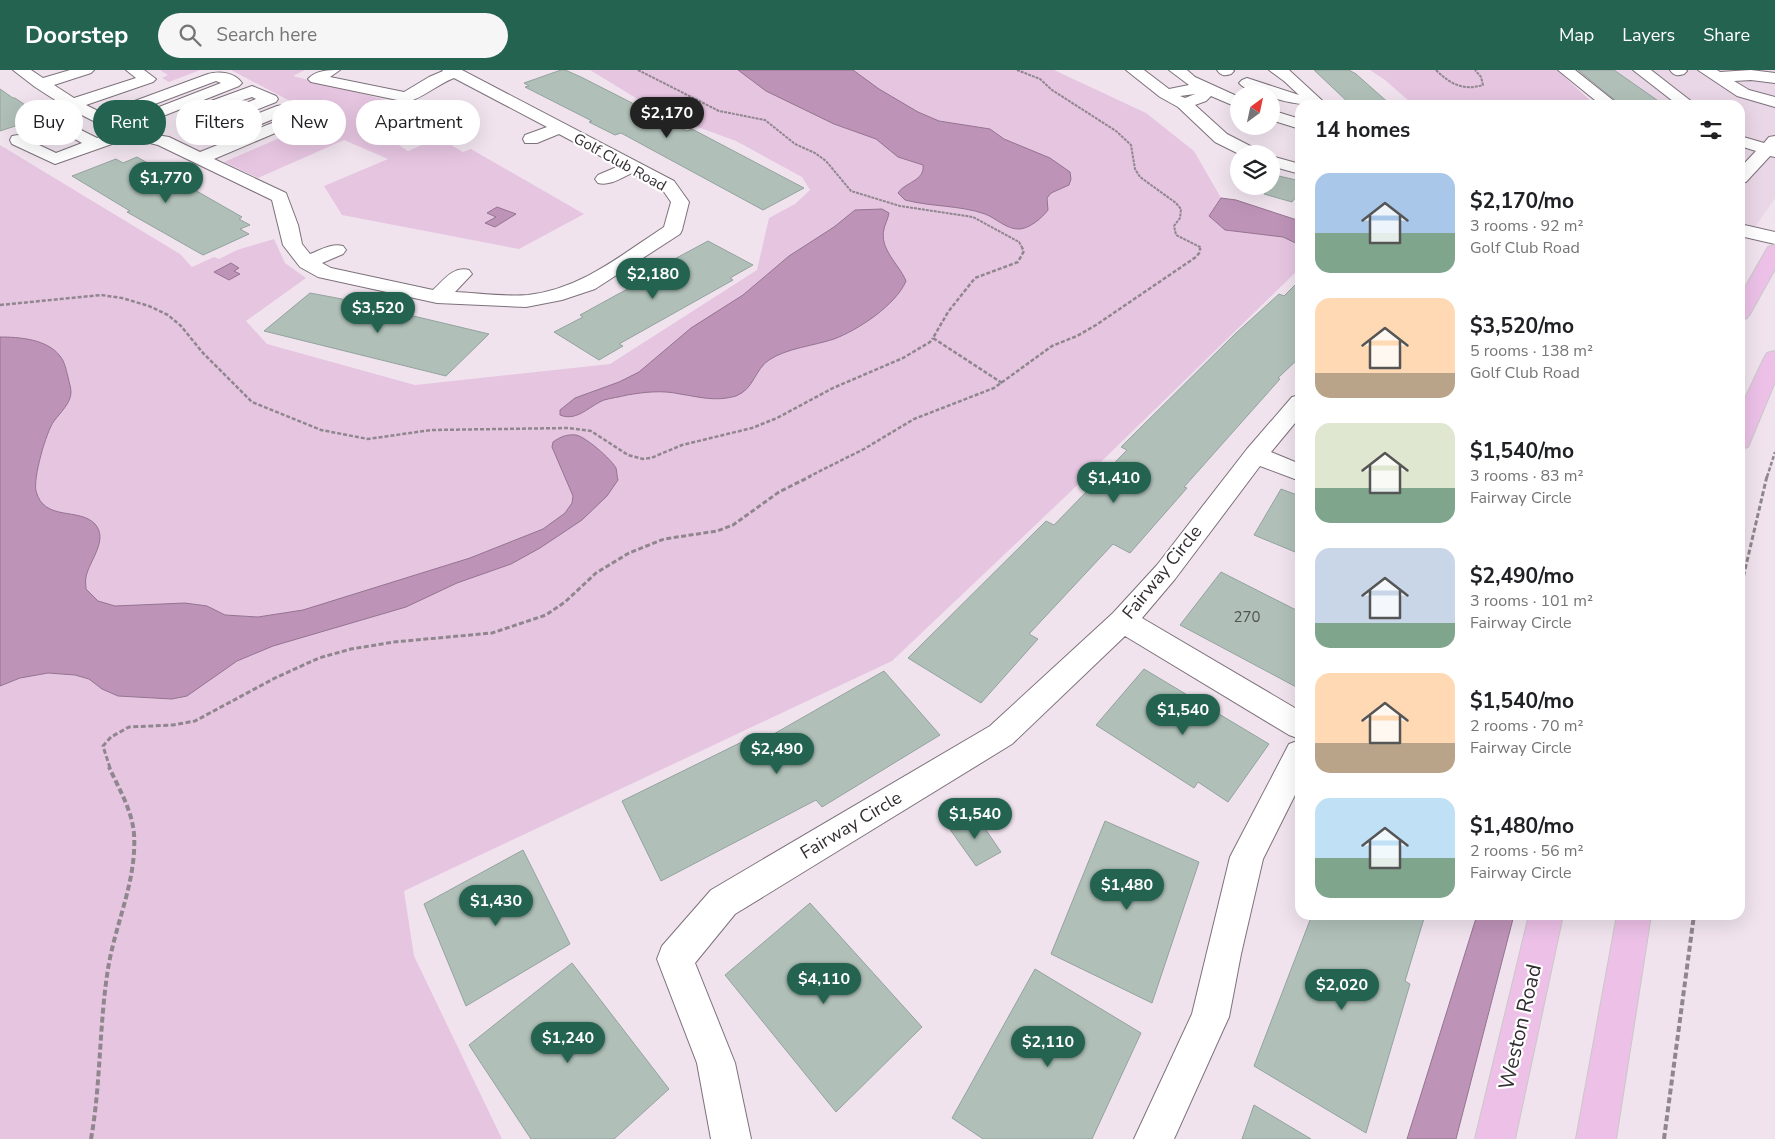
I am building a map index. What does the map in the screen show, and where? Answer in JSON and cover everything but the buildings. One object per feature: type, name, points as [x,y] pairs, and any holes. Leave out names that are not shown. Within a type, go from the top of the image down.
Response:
[{"type":"main road","points":[[1745,305],[1775,249]]},
{"type":"main road","points":[[1745,426],[1775,358]]},
{"type":"main road","name":"Weston Road","points":[[1494,1139],[1545,920]]},
{"type":"main road","points":[[1596,1139],[1633,920]]},
{"type":"street","name":"Golf Club Road","points":[[21,70],[66,100]]},
{"type":"street","points":[[40,84],[86,70]]},
{"type":"street","points":[[83,100],[148,79],[134,70]]},
{"type":"street","points":[[332,70],[316,79],[407,97],[434,80],[453,71]]},
{"type":"street","points":[[1134,70],[1166,94],[1184,104],[1221,138],[1235,145]]},
{"type":"street","points":[[1176,70],[1208,89],[1230,99]]},
{"type":"street","points":[[1166,94],[1185,90],[1208,89],[1272,70]]},
{"type":"street","points":[[1277,70],[1287,74],[1300,84],[1307,95],[1313,100]]},
{"type":"street","points":[[1566,70],[1605,100]]},
{"type":"street","points":[[1641,70],[1681,100]]},
{"type":"street","name":"Golf Club Road","points":[[166,142],[280,197],[289,225],[292,245],[308,263],[325,272],[437,296],[526,301],[555,296],[588,285],[673,230],[680,202],[668,185],[534,114],[481,92],[453,71]]},
{"type":"street","points":[[1711,74],[1775,78]]},
{"type":"street","points":[[1711,74],[1743,93],[1775,102]]},
{"type":"street","points":[[1247,83],[1299,100]]},
{"type":"street","points":[[1184,104],[1200,98],[1208,89]]},
{"type":"street","points":[[230,100],[252,91],[270,99],[262,102]]},
{"type":"street","points":[[262,118],[283,109],[300,117],[262,133]]},
{"type":"street","points":[[518,121],[534,114]]},
{"type":"street","points":[[1280,118],[1295,122]]},
{"type":"street","points":[[166,120],[176,125]]},
{"type":"street","points":[[531,139],[560,128]]},
{"type":"street","points":[[1745,143],[1768,150]]},
{"type":"street","points":[[28,145],[55,159],[93,145]]},
{"type":"street","points":[[226,145],[230,147]]},
{"type":"street","points":[[201,158],[235,145]]},
{"type":"street","points":[[1745,153],[1768,150]]},
{"type":"street","points":[[1745,173],[1768,150]]},
{"type":"street","points":[[1280,164],[1295,168]]},
{"type":"street","points":[[604,179],[633,166]]},
{"type":"street","points":[[657,213],[677,212]]},
{"type":"street","points":[[1745,231],[1775,238]]},
{"type":"street","points":[[1745,240],[1775,249]]},
{"type":"street","points":[[308,263],[336,250]]},
{"type":"street","points":[[437,296],[462,274]]},
{"type":"street","points":[[526,280],[526,301]]},
{"type":"street","name":"Fairway Circle","points":[[731,1139],[716,1063],[675,959],[724,902],[1001,735],[1123,621],[1166,572],[1255,455],[1295,408]]},
{"type":"street","points":[[1255,455],[1295,471]]},
{"type":"street","points":[[1123,621],[1295,723]]},
{"type":"street","points":[[1154,1139],[1210,1017],[1223,954],[1248,857],[1295,763]]},
{"type":"path","points":[[0,305],[101,295],[122,298],[149,306],[168,315],[181,326],[203,353],[252,402],[291,419],[330,432],[368,439],[431,430],[568,428],[591,431],[628,455],[643,458],[656,456],[682,445],[731,434],[768,422],[828,390],[903,358],[930,342],[948,312],[975,278],[1018,262],[1024,251],[1019,242],[984,222],[963,214],[900,206],[851,190],[826,161],[815,153],[796,144],[765,120],[719,111],[638,70]]},
{"type":"path","points":[[91,1139],[108,968],[132,867],[134,834],[123,793],[105,760],[103,746],[111,737],[129,727],[143,724],[173,726],[195,721],[275,678],[319,658],[351,649],[394,642],[492,633],[546,616],[565,602],[596,573],[629,553],[664,539],[717,530],[733,525],[779,492],[864,449],[914,419],[979,395],[1002,383],[1052,346],[1077,336],[1133,301],[1190,262],[1200,252],[1200,247],[1176,235],[1174,226],[1180,218],[1181,209],[1176,203],[1140,177],[1135,169],[1131,146],[1116,131],[1052,90],[1040,79],[1017,70]]},
{"type":"path","points":[[1436,70],[1451,84],[1465,88],[1483,85],[1481,77],[1476,70]]},
{"type":"path","points":[[933,338],[1002,383]]},
{"type":"path","points":[[1745,569],[1764,486],[1775,452]]},
{"type":"path","points":[[1664,1139],[1693,920]]},
{"type":"shaded area","points":[[160,70],[200,70],[169,82],[162,78],[168,75]]},
{"type":"shaded area","points":[[231,70],[305,70],[293,76],[386,100],[356,100],[356,145],[399,145],[408,151],[422,145],[451,145],[463,152],[471,149],[584,214],[519,249],[342,215],[324,186],[388,159],[346,141],[346,100],[288,100]]},
{"type":"shaded area","points":[[590,70],[1054,70],[1146,113],[1194,151],[1221,198],[1214,211],[1225,230],[1283,237],[1295,243],[1295,273],[1067,495],[892,661],[404,891],[414,956],[502,1139],[0,1139],[0,145],[180,254],[192,267],[214,257],[219,259],[237,250],[274,239],[285,263],[306,278],[246,321],[267,344],[415,385],[610,364],[757,270],[769,218],[795,204],[810,190],[802,177],[736,141],[662,114]]},
{"type":"shaded area","points":[[738,70],[853,70],[879,89],[918,112],[939,121],[990,129],[1004,139],[1050,158],[1070,172],[1071,179],[1069,185],[1051,193],[1047,198],[1048,210],[1032,225],[1020,229],[1011,228],[985,214],[975,211],[905,200],[898,193],[921,175],[923,165],[898,157],[876,139],[834,124],[766,91]]},
{"type":"shaded area","points":[[1370,70],[1557,70],[1590,100],[1408,100]]},
{"type":"shaded area","points":[[1562,70],[1775,70],[1775,198],[1755,227],[1745,225],[1745,100],[1600,100]]},
{"type":"shaded area","points":[[272,141],[272,145],[333,145],[258,178],[224,162]]},
{"type":"shaded area","points":[[1221,198],[1236,200],[1295,219],[1295,243],[1283,237],[1225,230],[1209,216]]},
{"type":"shaded area","points":[[497,207],[516,214],[495,227],[485,223],[496,217],[487,213]]},
{"type":"shaded area","points":[[882,209],[889,213],[884,229],[884,243],[906,281],[894,299],[865,323],[834,339],[776,356],[760,368],[747,389],[736,396],[714,399],[667,392],[640,393],[604,400],[577,415],[566,417],[560,415],[560,410],[575,398],[619,382],[639,372],[691,328],[743,295],[789,256],[834,227],[855,210]]},
{"type":"shaded area","points":[[231,263],[239,268],[234,271],[240,274],[229,280],[214,272]]},
{"type":"shaded area","points":[[0,337],[32,340],[48,346],[60,356],[64,363],[71,396],[47,435],[36,476],[36,491],[40,501],[46,507],[54,511],[80,516],[95,524],[99,530],[100,537],[97,551],[86,577],[86,589],[98,601],[115,606],[185,603],[207,606],[225,615],[258,617],[303,610],[470,558],[543,529],[565,513],[572,503],[573,496],[552,447],[553,442],[567,435],[576,435],[598,449],[616,468],[618,480],[607,496],[582,520],[540,548],[511,564],[457,583],[406,607],[273,646],[237,661],[187,696],[172,699],[118,696],[102,689],[89,679],[75,675],[48,673],[20,678],[0,686]]},
{"type":"shaded area","points":[[1475,920],[1513,920],[1456,1139],[1407,1139]]}]
